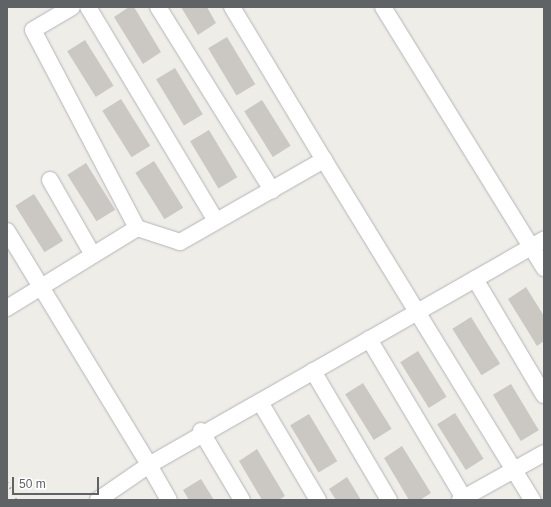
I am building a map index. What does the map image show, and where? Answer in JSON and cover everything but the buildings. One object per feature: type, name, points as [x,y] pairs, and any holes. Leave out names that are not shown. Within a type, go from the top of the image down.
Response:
[{"type":"lane","points":[[72,7],[32,30],[137,228],[180,242],[324,160]]},
{"type":"lane","points":[[88,7],[216,221]]},
{"type":"lane","points":[[158,7],[272,190]]},
{"type":"lane","points":[[232,7],[324,160],[419,311],[532,500]]},
{"type":"lane","points":[[383,7],[538,243],[544,268]]},
{"type":"lane","points":[[50,180],[93,255]]},
{"type":"lane","points":[[7,308],[137,228]]},
{"type":"lane","points":[[7,232],[169,500]]},
{"type":"lane","points":[[98,500],[149,465],[202,433],[260,402],[538,243]]},
{"type":"lane","points":[[475,279],[544,395]]},
{"type":"lane","points":[[369,339],[463,499],[544,453]]},
{"type":"lane","points":[[313,371],[389,500]]},
{"type":"lane","points":[[260,402],[318,500]]},
{"type":"lane","points":[[202,433],[242,500]]},
{"type":"railway","points":[[7,482],[17,500]]}]
